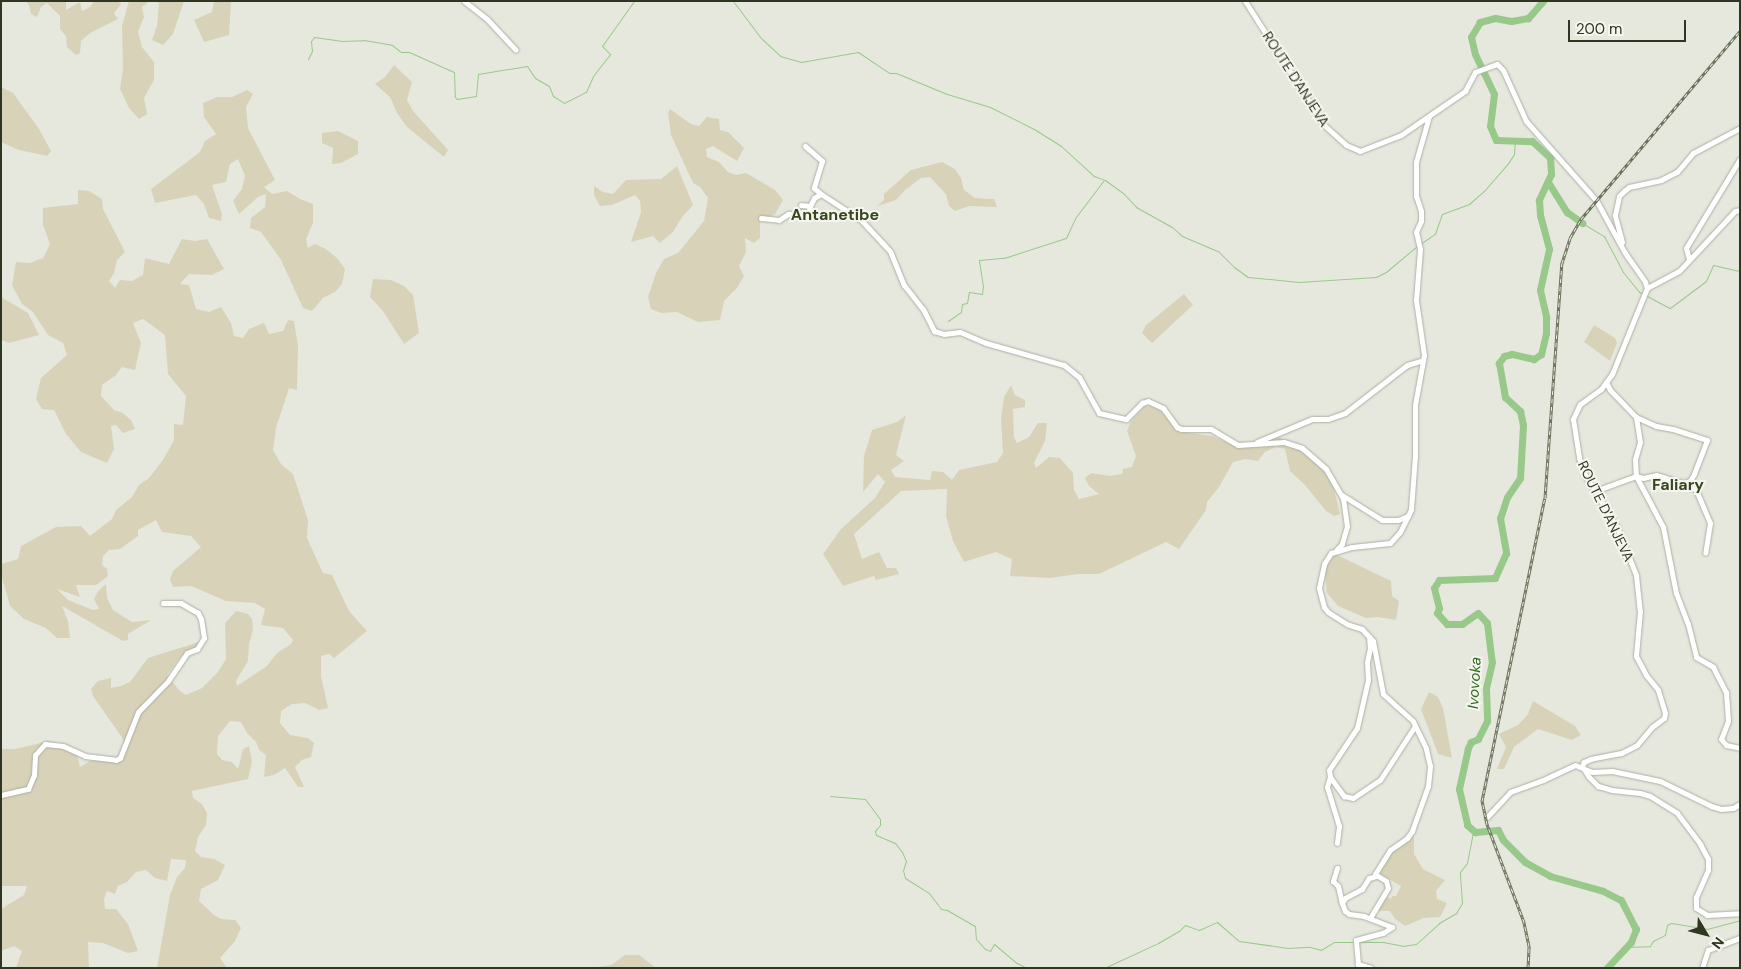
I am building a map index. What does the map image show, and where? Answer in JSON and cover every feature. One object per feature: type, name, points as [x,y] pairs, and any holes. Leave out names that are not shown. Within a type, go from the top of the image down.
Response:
[{"type":"street","points":[[464,1],[488,20],[516,50]]},
{"type":"street","name":"ROUTE D'ANJEVA","points":[[1245,1],[1324,125],[1346,145],[1360,151],[1401,135],[1465,90],[1475,72],[1497,64],[1507,79],[1526,120],[1596,200],[1625,254]]},
{"type":"street","points":[[1335,551],[1390,543],[1400,532],[1408,516],[1412,501],[1415,405],[1424,355],[1416,300],[1420,249],[1417,240],[1421,211],[1416,196],[1416,162],[1429,116]]},
{"type":"street","points":[[1740,128],[1694,153],[1677,172],[1661,180],[1629,187],[1619,196],[1615,216],[1625,254],[1641,276],[1645,291],[1656,283],[1668,279],[1735,211],[1740,210]]},
{"type":"street","points":[[805,146],[822,161],[814,188],[861,220],[890,251],[904,285],[923,309],[934,331],[944,334],[960,332],[986,342],[1064,365],[1079,377],[1100,413],[1126,419],[1142,403],[1148,401],[1155,402],[1163,408],[1181,430],[1211,429],[1230,442],[1250,445],[1284,442],[1302,448],[1326,469],[1342,494],[1346,509],[1347,526],[1342,544],[1331,553],[1324,564],[1319,588],[1324,607],[1338,619],[1368,634],[1376,648],[1383,694],[1410,718],[1426,748],[1430,766],[1428,786],[1412,831],[1407,838],[1390,850],[1377,870],[1376,876]]},
{"type":"street","points":[[1689,259],[1686,248],[1740,159]]},
{"type":"street","points":[[761,218],[779,220],[788,214],[798,212],[808,214],[814,198],[821,194]]},
{"type":"street","points":[[801,205],[810,206]]},
{"type":"street","points":[[1641,276],[1656,283]]},
{"type":"street","name":"ROUTE D'ANJEVA","points":[[1582,766],[1584,762],[1591,759],[1621,753],[1637,745],[1652,727],[1664,718],[1665,713],[1658,690],[1646,675],[1636,656],[1640,611],[1636,575],[1616,527],[1579,458],[1573,419],[1580,404],[1601,389],[1617,364],[1645,291]]},
{"type":"street","points":[[1250,445],[1312,419],[1328,419],[1345,413],[1407,365],[1423,360]]},
{"type":"street","points":[[1606,382],[1610,390],[1636,418],[1656,426],[1673,429],[1707,440],[1694,474],[1690,481],[1683,483]]},
{"type":"street","points":[[1636,418],[1640,442],[1635,460],[1636,476],[1663,527],[1676,593],[1688,624],[1696,657],[1713,667],[1726,692],[1728,720],[1721,739],[1726,745],[1740,748]]},
{"type":"street","points":[[1595,491],[1636,476],[1643,478],[1656,475],[1683,483],[1696,490],[1710,523],[1705,553]]},
{"type":"street","points":[[1342,494],[1382,520],[1398,520],[1408,516]]},
{"type":"street","points":[[1,795],[28,789],[34,774],[35,756],[45,744],[63,746],[85,756],[116,760],[120,758],[138,712],[168,681],[188,653],[197,649],[204,638],[202,619],[198,613],[181,603],[163,603]]},
{"type":"street","points":[[1337,843],[1339,826],[1328,794],[1331,766],[1357,728],[1368,680],[1367,662],[1370,642],[1368,634]]},
{"type":"street","points":[[1330,777],[1348,798],[1353,798],[1385,774],[1415,726]]},
{"type":"street","points":[[1487,817],[1510,792],[1543,780],[1575,764],[1592,772],[1612,771],[1660,781],[1711,806],[1726,809],[1740,804]]},
{"type":"street","points":[[1582,766],[1598,786],[1650,796],[1677,813],[1700,844],[1708,859],[1708,870],[1696,897],[1696,908],[1707,915],[1740,913]]},
{"type":"street","points":[[1337,868],[1334,881],[1338,886],[1345,911],[1349,914],[1370,918],[1390,926],[1391,929],[1357,943],[1358,964],[1370,968]]},
{"type":"street","points":[[1342,903],[1345,898],[1362,889],[1369,878],[1376,876],[1386,881],[1388,888],[1370,918]]},
{"type":"street","points":[[1702,968],[1708,950],[1740,938]]},
{"type":"shaded area","points":[[25,1],[66,1],[66,10],[80,2],[82,11],[90,7],[94,1],[118,1],[121,4],[114,13],[118,19],[90,33],[81,41],[80,53],[76,55],[67,47],[66,36],[60,29],[60,16],[47,3],[41,7],[37,17],[31,14],[29,5]]},
{"type":"shaded area","points":[[129,1],[150,1],[142,7],[144,17],[138,32],[142,47],[154,62],[154,80],[144,98],[147,114],[139,119],[129,108],[120,89],[123,68],[122,26]]},
{"type":"shaded area","points":[[154,1],[184,1],[173,34],[163,45],[152,40],[157,26],[159,3]]},
{"type":"shaded area","points":[[214,1],[231,1],[229,35],[204,42],[194,20],[212,12]]},
{"type":"shaded area","points":[[394,65],[412,82],[407,100],[413,111],[448,150],[444,157],[407,127],[397,113],[390,97],[375,84],[385,77]]},
{"type":"shaded area","points":[[1,87],[13,93],[39,129],[51,151],[47,156],[19,150],[1,142]]},
{"type":"shaded area","points":[[247,90],[253,94],[246,107],[248,128],[275,180],[264,187],[272,194],[287,191],[313,204],[313,223],[306,239],[308,248],[315,244],[326,249],[337,258],[345,269],[342,284],[335,292],[323,298],[312,311],[303,308],[281,260],[261,232],[250,228],[251,218],[265,207],[266,194],[258,197],[239,214],[233,201],[242,189],[245,176],[238,159],[230,164],[226,182],[212,185],[222,214],[221,221],[209,218],[204,204],[196,195],[155,203],[151,189],[200,152],[205,141],[216,134],[204,117],[203,103],[217,97],[232,97]]},
{"type":"shaded area","points":[[670,109],[691,124],[699,126],[707,117],[719,119],[720,130],[728,132],[744,148],[737,161],[713,146],[706,149],[707,157],[719,162],[728,172],[736,175],[746,173],[775,190],[783,200],[775,214],[760,222],[760,238],[754,243],[745,238],[746,252],[739,266],[744,276],[737,288],[724,301],[720,320],[698,322],[677,312],[661,313],[651,309],[648,297],[656,273],[664,259],[678,253],[704,221],[708,198],[700,187],[693,183],[671,135],[668,113]]},
{"type":"shaded area","points":[[338,131],[358,141],[358,154],[341,163],[332,164],[333,148],[322,143],[322,133]]},
{"type":"shaded area","points":[[942,162],[955,169],[961,178],[964,190],[975,198],[994,199],[997,207],[969,206],[955,211],[949,206],[946,194],[930,177],[921,178],[905,190],[896,200],[877,206],[884,200],[884,194],[911,170]]},
{"type":"shaded area","points":[[677,166],[693,205],[682,217],[673,232],[660,243],[653,236],[631,242],[641,212],[640,201],[635,195],[612,205],[600,206],[594,195],[594,186],[603,192],[613,194],[626,180],[661,179]]},
{"type":"shaded area","points":[[78,190],[89,191],[102,199],[103,209],[125,252],[117,260],[114,273],[109,281],[115,288],[120,280],[132,281],[143,275],[145,258],[169,264],[182,239],[195,241],[207,239],[224,269],[212,275],[189,274],[180,284],[189,285],[196,309],[209,312],[221,307],[231,323],[234,336],[243,338],[249,329],[264,323],[269,334],[283,331],[288,320],[294,321],[298,346],[297,390],[289,388],[276,428],[273,450],[281,464],[293,474],[308,520],[307,538],[323,573],[332,575],[349,611],[367,631],[334,658],[329,654],[321,656],[321,676],[328,708],[319,710],[305,703],[292,704],[281,711],[280,723],[290,735],[308,738],[314,743],[311,757],[302,760],[295,767],[304,787],[298,787],[285,768],[274,775],[264,777],[266,755],[259,750],[256,742],[247,733],[241,722],[230,721],[218,736],[217,754],[222,760],[232,762],[238,769],[243,749],[249,746],[252,762],[248,779],[192,791],[193,798],[202,804],[207,813],[206,825],[198,837],[195,851],[201,857],[214,859],[225,865],[218,880],[201,889],[199,901],[214,915],[221,919],[235,920],[241,928],[235,941],[220,958],[227,968],[157,968],[170,895],[177,877],[185,868],[186,860],[171,859],[167,881],[155,878],[146,870],[136,872],[127,882],[118,886],[115,894],[107,891],[104,899],[105,909],[116,909],[128,924],[138,951],[128,953],[103,943],[88,942],[89,968],[16,968],[22,951],[14,946],[1,951],[1,909],[24,895],[27,886],[1,886],[1,749],[15,749],[49,741],[68,746],[77,754],[80,767],[90,761],[124,756],[123,739],[93,696],[91,689],[98,681],[111,678],[111,688],[121,686],[130,682],[148,658],[202,641],[196,648],[182,655],[167,675],[179,690],[186,695],[202,688],[218,672],[226,659],[225,623],[236,611],[248,614],[252,619],[253,630],[249,644],[248,661],[236,681],[237,686],[267,666],[277,653],[291,644],[293,640],[283,628],[261,625],[265,609],[255,603],[226,601],[191,586],[173,587],[170,579],[173,571],[201,547],[191,536],[162,532],[156,520],[138,530],[138,536],[120,549],[109,550],[103,556],[102,565],[107,569],[108,576],[96,585],[76,585],[80,597],[57,589],[68,600],[93,610],[99,609],[94,599],[98,591],[106,584],[107,598],[113,610],[132,622],[151,620],[128,634],[128,640],[123,641],[62,606],[68,621],[70,638],[57,638],[46,628],[24,619],[10,606],[1,574],[1,564],[18,559],[21,546],[56,527],[81,526],[90,536],[112,519],[116,510],[132,497],[139,485],[149,478],[163,460],[174,440],[174,424],[183,425],[186,396],[168,374],[165,335],[143,319],[133,323],[141,343],[135,370],[122,367],[115,376],[102,385],[101,396],[114,410],[123,413],[131,420],[135,429],[123,433],[116,425],[111,426],[114,449],[107,463],[81,452],[66,434],[54,410],[42,409],[36,399],[41,378],[67,355],[63,343],[48,335],[33,312],[22,304],[12,285],[16,262],[30,263],[43,258],[50,244],[43,225],[43,208],[78,204]]},
{"type":"shaded area","points":[[373,279],[391,280],[404,286],[413,295],[419,333],[404,344],[383,311],[370,297]]},
{"type":"shaded area","points":[[1184,294],[1193,305],[1152,343],[1142,333],[1146,325]]},
{"type":"shaded area","points":[[1,297],[28,313],[39,335],[9,343],[1,340]]},
{"type":"shaded area","points":[[1594,325],[1615,338],[1617,343],[1610,361],[1584,342]]},
{"type":"shaded area","points":[[1011,385],[1015,395],[1025,400],[1025,407],[1013,409],[1014,437],[1017,443],[1029,437],[1038,423],[1047,423],[1045,441],[1034,463],[1036,468],[1049,457],[1060,458],[1073,473],[1074,490],[1079,499],[1099,494],[1089,486],[1085,478],[1091,473],[1110,476],[1122,474],[1123,469],[1132,467],[1136,456],[1127,431],[1131,421],[1145,406],[1156,407],[1183,432],[1212,436],[1235,446],[1254,446],[1279,437],[1305,453],[1325,472],[1333,485],[1340,514],[1334,516],[1326,511],[1305,485],[1290,471],[1285,449],[1276,447],[1265,452],[1258,461],[1245,459],[1233,462],[1219,487],[1207,502],[1206,510],[1179,549],[1166,542],[1099,574],[1078,574],[1050,578],[1010,576],[1012,559],[996,552],[964,562],[953,541],[946,516],[947,489],[901,491],[854,534],[862,559],[879,552],[887,568],[896,568],[899,574],[876,580],[874,576],[843,586],[823,554],[841,529],[875,498],[885,482],[878,474],[863,492],[864,456],[872,430],[897,422],[906,415],[896,455],[904,461],[891,470],[895,477],[930,480],[932,471],[943,472],[952,480],[959,470],[997,462],[1003,453],[1001,419],[1004,397]]},
{"type":"shaded area","points":[[1333,553],[1391,581],[1392,596],[1399,601],[1396,620],[1378,617],[1366,618],[1338,606],[1327,593],[1325,574],[1326,565]]},
{"type":"shaded area","points":[[1429,692],[1438,697],[1443,708],[1452,758],[1438,754],[1421,709]]},
{"type":"shaded area","points":[[1533,701],[1575,726],[1581,735],[1572,740],[1538,729],[1514,747],[1504,769],[1497,769],[1506,747],[1499,734],[1518,725],[1528,714]]},
{"type":"shaded area","points":[[1410,836],[1414,837],[1414,854],[1423,869],[1445,880],[1436,891],[1437,899],[1447,903],[1440,917],[1424,918],[1405,926],[1395,919],[1390,911],[1378,911],[1385,896],[1391,899],[1392,896],[1396,896],[1401,886],[1377,872],[1398,844]]},
{"type":"shaded area","points":[[625,955],[639,955],[656,968],[591,968],[611,965]]},
{"type":"waterway","points":[[308,59],[312,51],[311,41],[314,37],[341,41],[364,40],[392,45],[401,52],[409,52],[454,72],[455,97],[457,99],[476,96],[478,74],[527,66],[535,78],[549,86],[553,96],[564,103],[586,92],[593,76],[610,54],[602,46],[634,1]]},
{"type":"waterway","points":[[733,1],[761,38],[780,56],[801,62],[858,52],[889,73],[896,73],[947,94],[990,107],[1034,129],[1061,146],[1094,176],[1105,180],[1124,194],[1136,207],[1172,227],[1182,236],[1218,251],[1234,267],[1248,277],[1299,282],[1376,277],[1386,272],[1417,246]]},
{"type":"waterway","name":"Ivovoka","points":[[1543,1],[1528,18],[1511,21],[1495,18],[1480,22],[1471,37],[1475,54],[1494,94],[1490,126],[1496,140],[1532,141],[1550,158],[1551,174],[1539,200],[1540,215],[1549,249],[1540,290],[1546,317],[1546,333],[1541,354],[1534,359],[1512,354],[1504,356],[1499,363],[1505,397],[1520,411],[1523,425],[1520,478],[1507,497],[1500,518],[1506,553],[1495,578],[1439,580],[1434,588],[1439,608],[1437,613],[1447,624],[1462,624],[1478,613],[1487,623],[1492,662],[1486,688],[1487,721],[1478,739],[1471,742],[1468,748],[1459,789],[1467,825],[1475,832],[1498,830],[1503,840],[1525,862],[1550,876],[1603,891],[1621,900],[1636,929],[1631,942],[1607,968]]},
{"type":"waterway","points":[[1420,244],[1435,234],[1442,214],[1469,204],[1484,191],[1514,154],[1515,141]]},
{"type":"waterway","points":[[948,321],[961,312],[962,304],[967,303],[969,292],[982,294],[983,286],[979,260],[1004,258],[1066,238],[1076,217],[1104,180]]},
{"type":"waterway","points":[[1548,182],[1567,212],[1582,223]]},
{"type":"waterway","points":[[1582,223],[1604,236],[1623,272],[1639,292],[1644,294]]},
{"type":"waterway","points":[[1647,296],[1670,308],[1706,281],[1713,265],[1740,271]]},
{"type":"waterway","points":[[830,796],[865,799],[880,819],[880,825],[875,831],[876,835],[895,843],[902,852],[906,861],[903,870],[905,878],[929,893],[941,909],[947,910],[975,926],[976,939],[985,949],[990,951],[994,944],[1017,963],[1025,967],[1043,968]]},
{"type":"waterway","points":[[1358,942],[1383,942],[1403,946],[1416,944],[1439,923],[1456,913],[1462,903],[1460,872],[1467,863],[1473,831]]},
{"type":"waterway","points":[[1626,947],[1650,946],[1653,941],[1665,935],[1667,925],[1671,923],[1707,929],[1740,920]]},
{"type":"waterway","points":[[1104,968],[1158,943],[1179,931],[1185,925],[1199,930],[1217,922],[1239,941],[1288,948],[1310,947],[1321,950],[1334,942],[1354,942]]},
{"type":"railway","points":[[1528,968],[1529,946],[1524,922],[1487,824],[1482,801],[1545,498],[1562,263],[1570,238],[1581,219],[1740,31]]},
{"type":"district","name":"Antanetibe","points":[[835,215]]},
{"type":"district","name":"Faliary","points":[[1678,485]]}]
